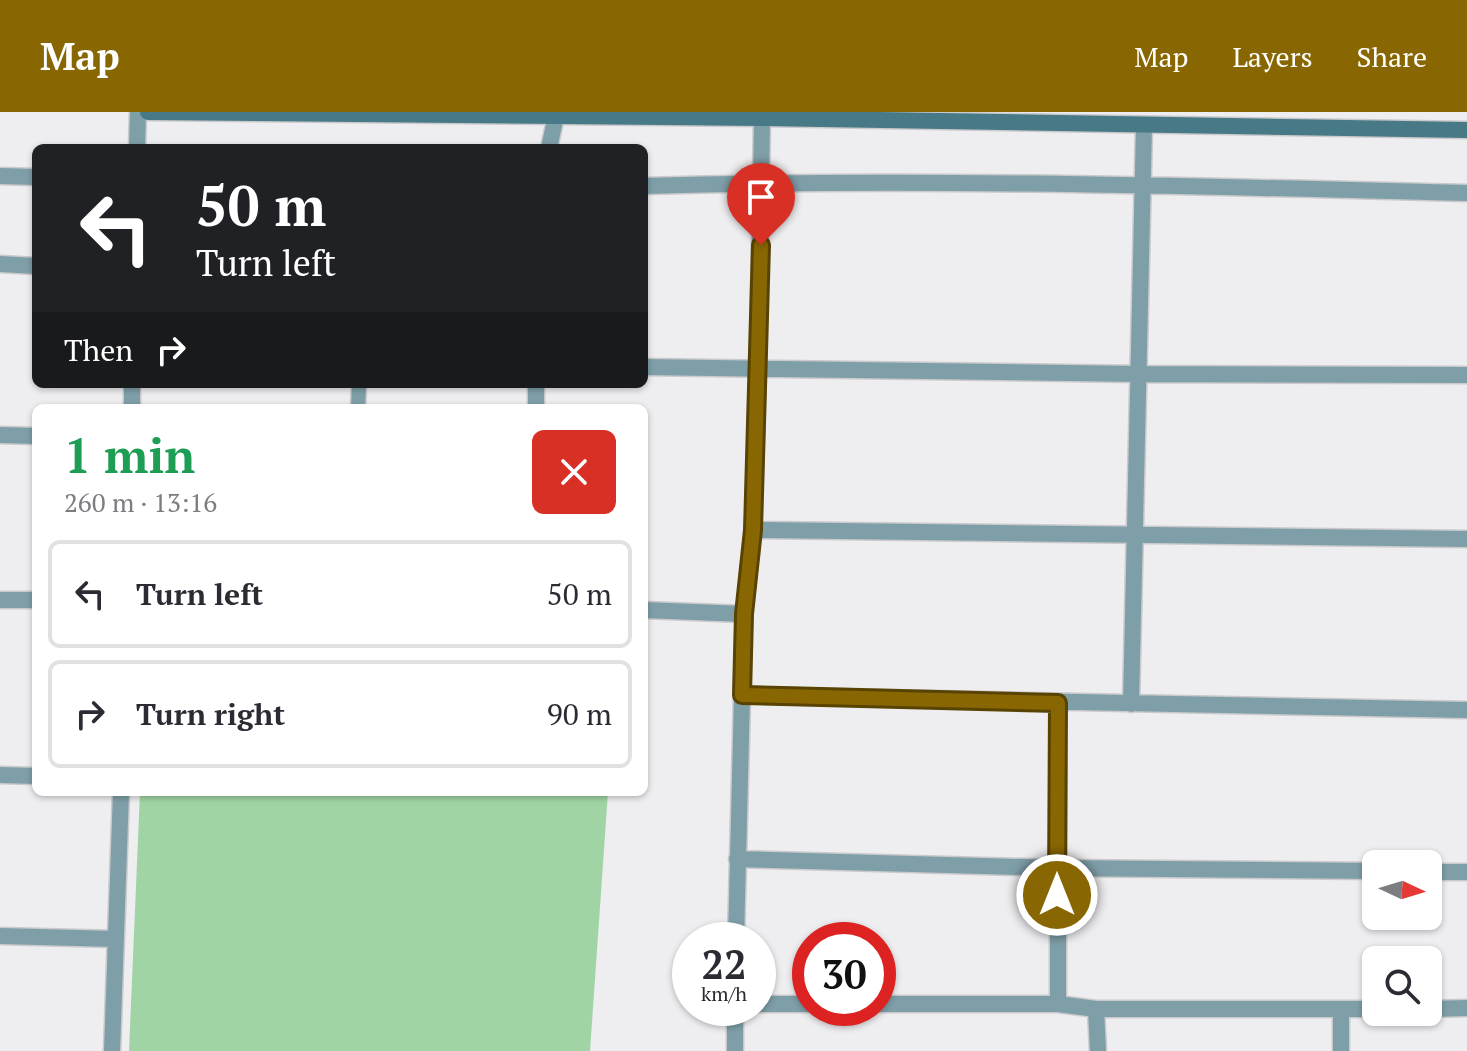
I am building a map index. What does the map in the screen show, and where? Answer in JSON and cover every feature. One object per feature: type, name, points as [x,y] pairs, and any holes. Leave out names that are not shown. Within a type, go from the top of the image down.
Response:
[{"type":"main road","points":[[148,112],[1467,130]]},
{"type":"street","points":[[137,144],[138,112]]},
{"type":"street","points":[[550,144],[556,116]]},
{"type":"street","points":[[736,922],[744,614],[753,530],[762,118]]},
{"type":"street","points":[[1131,704],[1144,126]]},
{"type":"street","points":[[0,176],[32,177]]},
{"type":"street","points":[[648,186],[762,182],[1144,185],[1467,193]]},
{"type":"street","points":[[0,264],[32,266]]},
{"type":"street","points":[[648,367],[1467,375]]},
{"type":"street","points":[[0,435],[32,436]]},
{"type":"street","points":[[753,530],[1467,539]]},
{"type":"street","points":[[0,600],[32,600]]},
{"type":"street","points":[[648,610],[744,614]]},
{"type":"street","points":[[742,695],[1467,710]]},
{"type":"street","points":[[1058,703],[1058,1004]]},
{"type":"street","points":[[0,775],[32,776]]},
{"type":"street","points":[[112,1051],[121,796]]},
{"type":"street","points":[[737,859],[1057,868],[1362,871]]},
{"type":"street","points":[[1442,872],[1467,872]]},
{"type":"street","points":[[0,936],[116,939]]},
{"type":"street","points":[[896,1004],[1058,1004],[1096,1009],[1362,1009]]},
{"type":"street","points":[[1442,1009],[1467,1008]]},
{"type":"street","points":[[1096,1009],[1098,1051]]},
{"type":"street","points":[[1341,1010],[1341,1051]]},
{"type":"street","points":[[735,1026],[735,1051]]},
{"type":"green space","points":[[140,796],[608,796],[590,1051],[129,1051]]},
{"type":"route","points":[[761,245],[753,530],[744,614],[742,695],[1058,703],[1057,895]]}]
